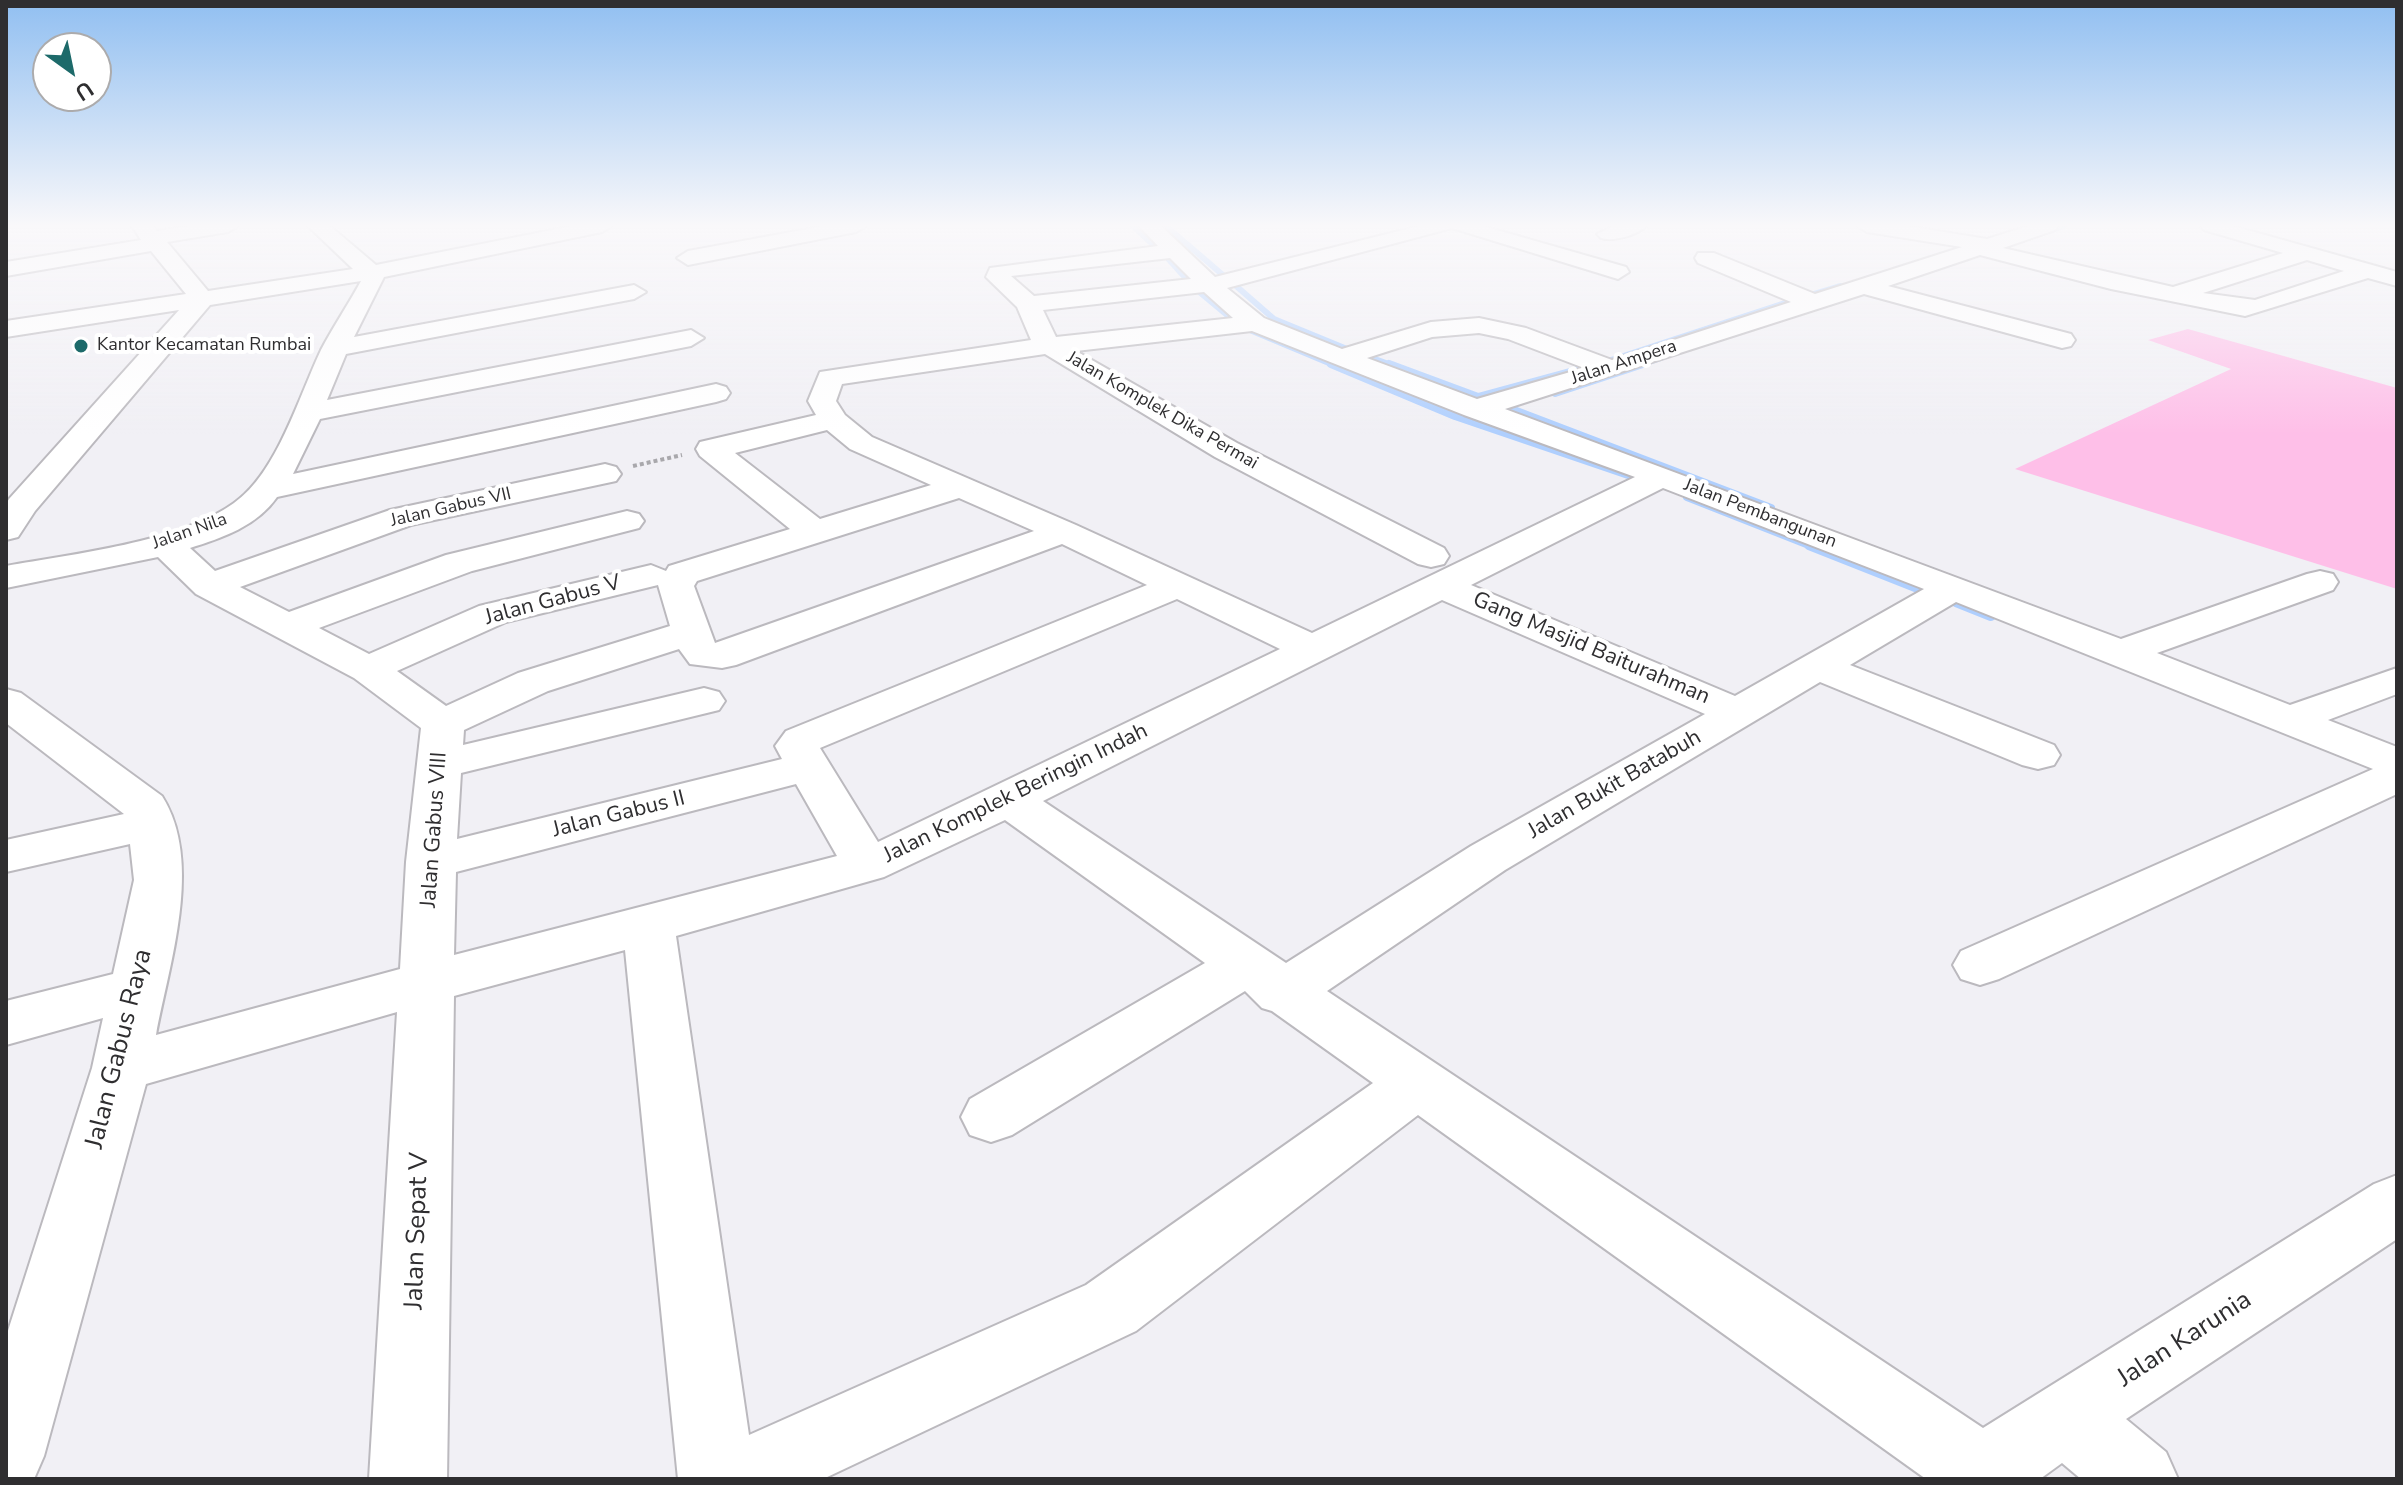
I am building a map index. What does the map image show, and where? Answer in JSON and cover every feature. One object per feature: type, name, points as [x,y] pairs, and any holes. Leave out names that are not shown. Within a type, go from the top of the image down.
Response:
[{"type":"street","points":[[199,295],[202,299]]},
{"type":"street","points":[[7,327],[226,295]]},
{"type":"street","name":"Jalan Nila","points":[[6,577],[164,543],[203,531],[246,511],[269,489],[309,412],[335,348],[365,295]]},
{"type":"street","points":[[335,348],[616,295]]},
{"type":"street","name":"Jalan Komplek Dika Permai","points":[[1018,295],[1028,304],[1046,344],[1226,450],[1431,580]]},
{"type":"street","points":[[1028,304],[1108,295]]},
{"type":"street","name":"Jalan Pembangunan","points":[[1223,295],[1255,323],[1341,358],[1662,476],[2120,653],[2290,720],[2396,772]]},
{"type":"street","points":[[1796,295],[1812,302]]},
{"type":"street","name":"Jalan Ampera","points":[[1474,409],[1611,369],[1833,295]]},
{"type":"street","points":[[1896,295],[2062,340]]},
{"type":"street","points":[[2174,295],[2218,305],[2259,307],[2294,295]]},
{"type":"street","points":[[601,298],[623,324]]},
{"type":"street","points":[[11,514],[202,299]]},
{"type":"street","points":[[1255,323],[978,351],[830,378],[822,401],[833,420],[861,443],[956,488],[1064,532],[1313,649]]},
{"type":"street","points":[[1341,358],[1439,328],[1464,324],[1508,333],[1611,369]]},
{"type":"street","points":[[309,412],[691,338]]},
{"type":"street","points":[[269,489],[716,393]]},
{"type":"street","points":[[711,449],[833,420]]},
{"type":"street","points":[[711,449],[816,533]]},
{"type":"street","name":"Jalan Gabus VII","points":[[209,586],[402,517],[605,474]]},
{"type":"street","name":"Jalan Komplek Beringin Indah","points":[[808,767],[867,865],[908,849],[1313,649],[1431,580],[1514,548],[1662,476]]},
{"type":"street","points":[[956,488],[682,574],[676,586],[691,632],[704,655],[722,656],[1064,532]]},
{"type":"street","points":[[290,625],[459,563],[627,521]]},
{"type":"street","name":"Jalan Gabus VIII","points":[[164,543],[209,586],[246,608],[290,625],[368,669],[441,744],[431,862],[429,982]]},
{"type":"street","name":"Jalan Gabus V","points":[[368,669],[493,614],[651,576]]},
{"type":"street","name":"Gang Masjid Baiturahman","points":[[1431,580],[1739,713]]},
{"type":"street","points":[[2120,653],[2320,582]]},
{"type":"street","points":[[808,767],[797,746],[812,733],[1179,585]]},
{"type":"street","name":"Jalan Bukit Batabuh","points":[[991,1117],[1264,979],[1488,858],[1953,588]]},
{"type":"street","points":[[441,744],[533,682],[691,632]]},
{"type":"street","points":[[1818,667],[2038,755]]},
{"type":"street","points":[[2290,720],[2397,680]]},
{"type":"street","points":[[441,744],[704,701]]},
{"type":"street","name":"Jalan Gabus Raya","points":[[6,702],[145,807],[151,824],[159,880],[121,1068],[6,1456]]},
{"type":"street","name":"Jalan Gabus II","points":[[431,862],[808,767]]},
{"type":"street","points":[[1980,965],[2396,772]]},
{"type":"street","points":[[1007,799],[1979,1476]]},
{"type":"street","points":[[6,856],[151,824]]},
{"type":"street","points":[[121,1068],[867,865]]},
{"type":"street","points":[[648,923],[717,1479]]},
{"type":"street","name":"Jalan Sepat V","points":[[408,1479],[429,982]]},
{"type":"street","points":[[6,1023],[137,988]]},
{"type":"street","points":[[738,1479],[1111,1308],[1416,1084]]},
{"type":"street","name":"Jalan Karunia","points":[[1979,1476],[2065,1416],[2397,1204]]},
{"type":"street","points":[[2065,1416],[2139,1479]]},
{"type":"path","points":[[605,474],[711,449]]},
{"type":"shaded area","points":[[2188,329],[2397,388],[2397,589],[2015,469],[2231,369],[2148,340]]},
{"type":"waterway","points":[[1203,295],[1233,320]]},
{"type":"waterway","points":[[1247,295],[1274,319],[1347,349]]},
{"type":"waterway","points":[[1605,362],[1794,300]]},
{"type":"waterway","points":[[1245,328],[1336,366]]},
{"type":"waterway","points":[[1364,355],[1394,366]]},
{"type":"waterway","points":[[1643,364],[1661,358]]},
{"type":"waterway","points":[[1331,364],[1455,416],[1634,477]]},
{"type":"waterway","points":[[1389,364],[1478,397],[1588,367]]},
{"type":"waterway","points":[[1555,393],[1643,364]]},
{"type":"waterway","points":[[1637,366],[1643,364]]},
{"type":"waterway","points":[[1506,407],[1771,508]]},
{"type":"waterway","points":[[1687,497],[1814,547]]},
{"type":"waterway","points":[[1809,545],[1928,592]]},
{"type":"waterway","points":[[1956,602],[1991,616]]},
{"type":"place","name":"Kantor Kecamatan Rumbai","points":[[81,346]]}]
